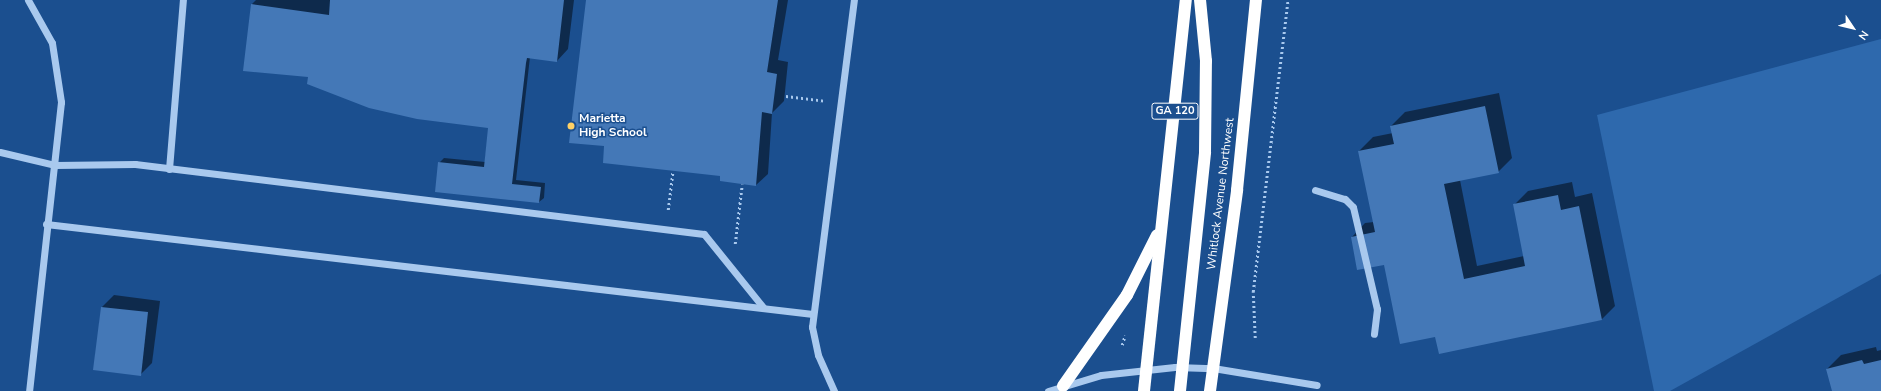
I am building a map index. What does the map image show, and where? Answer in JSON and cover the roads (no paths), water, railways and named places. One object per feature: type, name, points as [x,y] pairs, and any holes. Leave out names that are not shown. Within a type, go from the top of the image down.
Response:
[{"type":"highway","name":"GA 120","points":[[1144,391],[1186,0]]},
{"type":"highway","points":[[1180,391],[1205,152],[1206,61],[1200,0]]},
{"type":"highway","name":"Whitlock Avenue Northwest","points":[[1210,391],[1237,190],[1256,0]]},
{"type":"highway","points":[[1063,386],[1127,295],[1163,222]]},
{"type":"street","points":[[28,0],[52,43],[57,58],[61,102],[55,165],[46,224],[29,391]]},
{"type":"street","points":[[169,168],[183,0]]},
{"type":"street","points":[[834,391],[814,341],[813,314],[825,252],[854,0]]},
{"type":"street","points":[[0,152],[55,165],[135,164],[704,234],[763,307]]},
{"type":"street","points":[[1315,190],[1345,199],[1354,207],[1377,309],[1374,334]]},
{"type":"street","points":[[46,224],[813,314]]},
{"type":"street","points":[[1048,391],[1063,386],[1147,367],[1213,368],[1317,385]]},
{"type":"place","name":"Marietta High School","points":[[571,126]]}]
